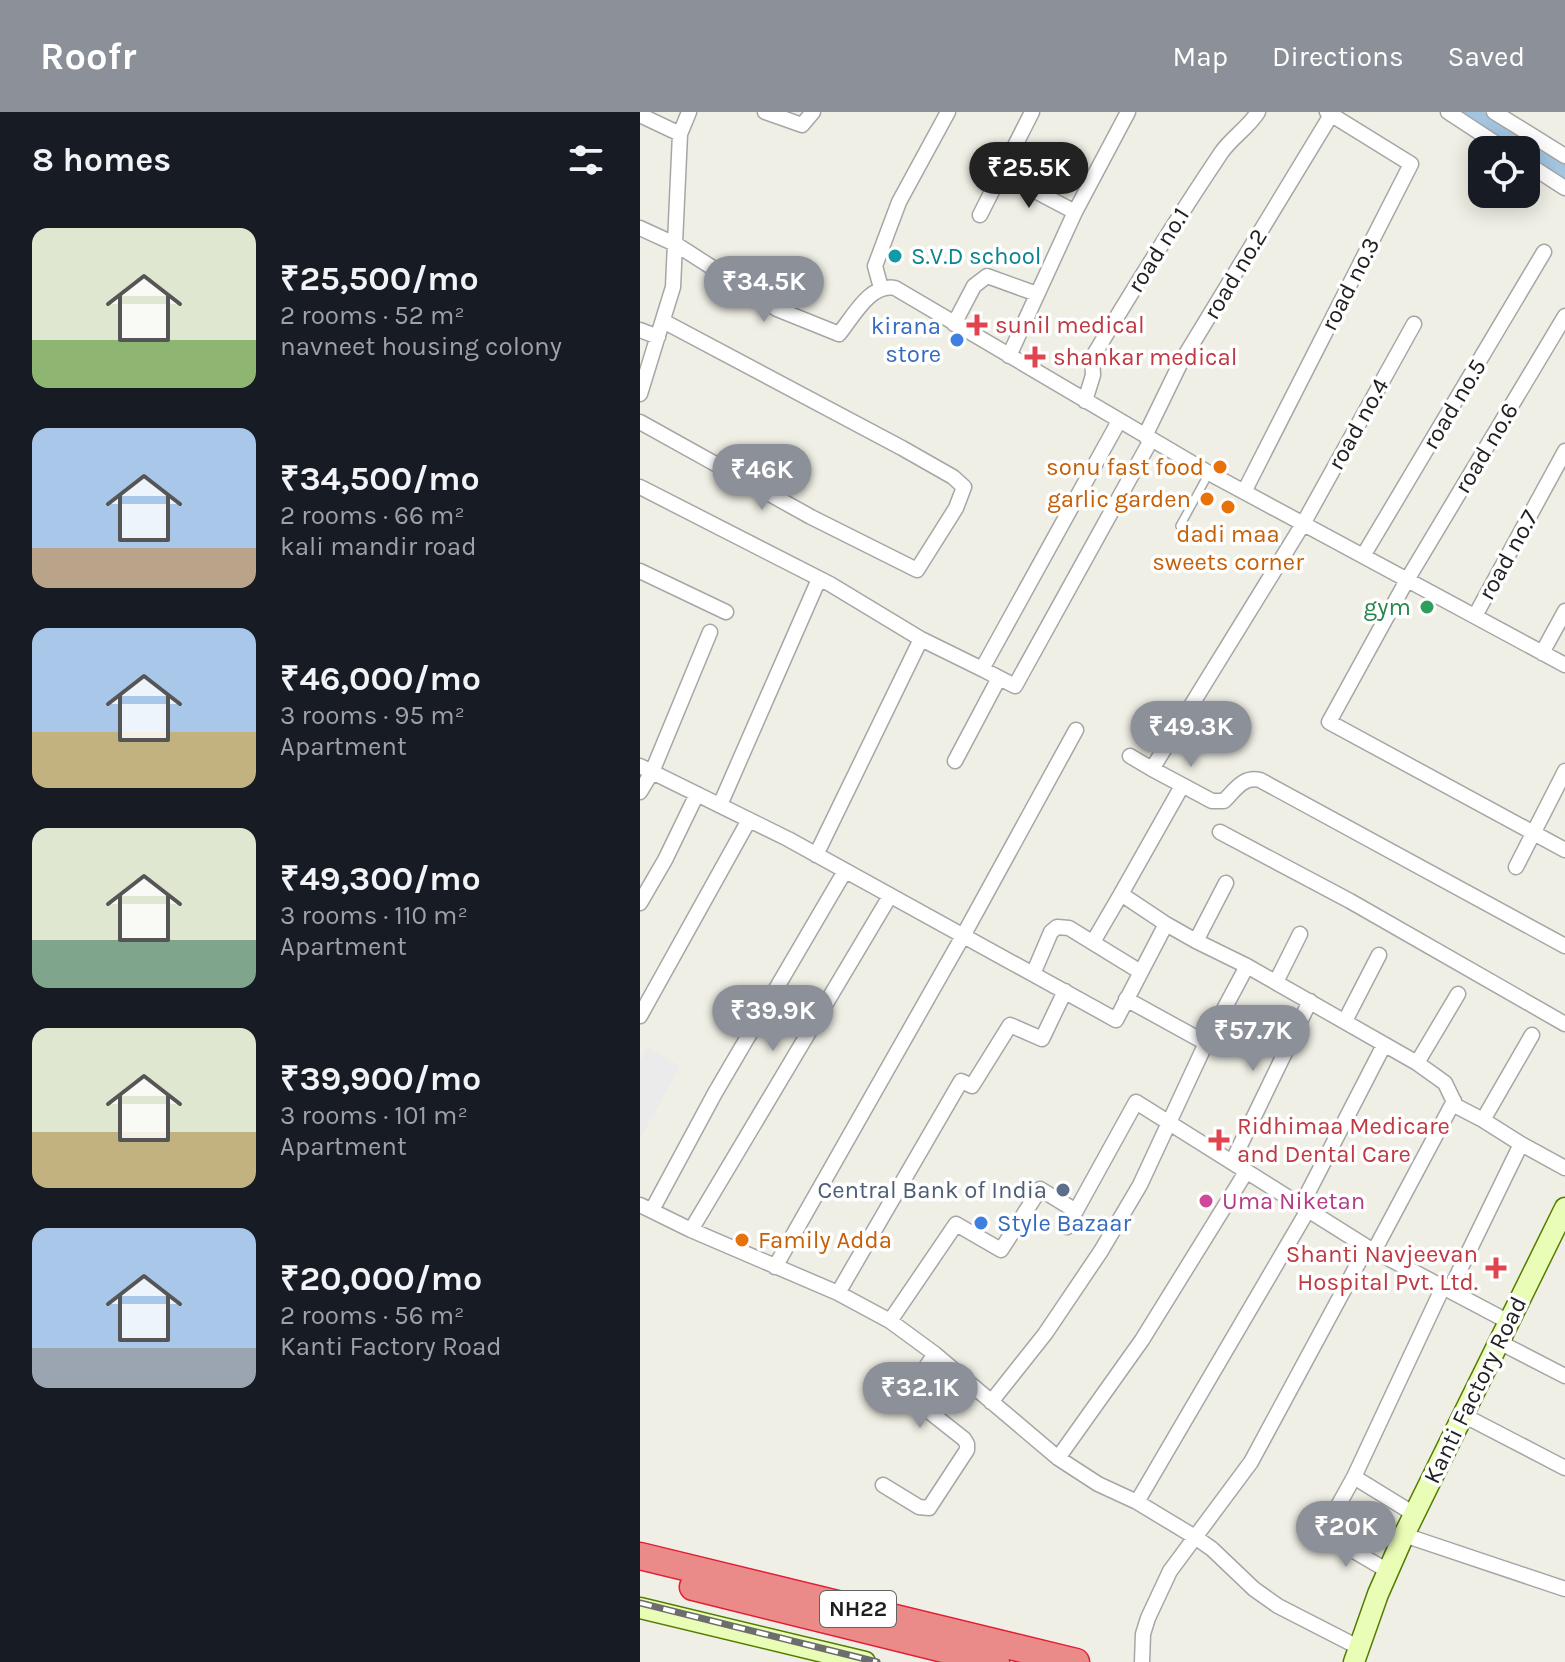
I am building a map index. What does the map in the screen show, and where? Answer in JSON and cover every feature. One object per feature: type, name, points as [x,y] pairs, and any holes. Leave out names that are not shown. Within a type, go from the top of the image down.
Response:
[{"type":"highway","name":"NH22","points":[[640,1556],[1076,1662]]},
{"type":"highway","name":"NH22","points":[[640,1574],[996,1662]]},
{"type":"street","points":[[640,394],[673,287],[680,134],[689,112]]},
{"type":"street","points":[[765,112],[802,125],[813,112]]},
{"type":"street","points":[[948,112],[899,202],[875,266],[888,288],[1209,473],[1565,665]]},
{"type":"street","points":[[980,215],[1032,112]]},
{"type":"street","points":[[1009,356],[1075,212],[1128,112]]},
{"type":"street","name":"road no.1","points":[[1085,401],[1093,375],[1092,358],[1158,247],[1229,142],[1250,125],[1258,112]]},
{"type":"street","points":[[1448,112],[1485,136]]},
{"type":"street","points":[[1494,112],[1565,156]]},
{"type":"street","name":"road no.2","points":[[999,678],[1015,686],[1148,438],[1180,364],[1329,113]]},
{"type":"street","name":"road no.3","points":[[1244,492],[1411,164],[1329,113]]},
{"type":"street","points":[[640,115],[680,134]]},
{"type":"street","points":[[1540,172],[1565,188]]},
{"type":"street","points":[[1001,173],[1075,212]]},
{"type":"street","points":[[640,228],[677,245],[777,309],[839,334],[874,291],[888,288]]},
{"type":"street","name":"road no.5","points":[[1363,556],[1544,252]]},
{"type":"street","points":[[954,324],[974,286],[987,276],[1037,294]]},
{"type":"street","name":"road no.6","points":[[1533,832],[1329,722],[1407,580],[1565,316]]},
{"type":"street","points":[[640,422],[811,517],[917,570],[956,508],[964,487],[962,482],[902,448],[663,321]]},
{"type":"street","name":"road no.4","points":[[1152,769],[1303,524],[1414,324]]},
{"type":"street","points":[[640,330],[658,337]]},
{"type":"street","points":[[982,669],[1119,421]]},
{"type":"street","name":"road no.7","points":[[1475,616],[1565,451]]},
{"type":"street","points":[[640,487],[819,579],[921,639],[999,678],[955,761]]},
{"type":"street","points":[[640,571],[726,612]]},
{"type":"street","points":[[720,805],[819,579]]},
{"type":"street","points":[[1542,653],[1565,611]]},
{"type":"street","points":[[640,792],[646,769],[710,632]]},
{"type":"street","points":[[816,855],[921,639]]},
{"type":"street","points":[[775,1267],[1076,730]]},
{"type":"street","points":[[1130,756],[1212,801],[1224,801],[1243,782],[1252,778],[1260,780],[1565,946]]},
{"type":"street","points":[[646,769],[816,855],[1116,1020],[1166,924]]},
{"type":"street","points":[[1516,867],[1565,771]]},
{"type":"street","points":[[1093,942],[1182,786]]},
{"type":"street","points":[[640,903],[697,794]]},
{"type":"street","points":[[640,1016],[749,820]]},
{"type":"street","points":[[1220,832],[1350,901],[1565,1024]]},
{"type":"street","points":[[1533,832],[1565,850]]},
{"type":"street","points":[[845,871],[646,1207],[691,1230],[838,1293],[890,1321],[935,1354],[1058,1458],[1098,1484],[1137,1502],[1195,1537],[1254,1589],[1356,1655]]},
{"type":"street","points":[[1196,941],[1226,883]]},
{"type":"street","points":[[1121,894],[1166,924],[1276,982],[1417,1063],[1445,1083],[1456,1106],[1565,1168]]},
{"type":"street","points":[[691,1230],[890,896]]},
{"type":"street","points":[[1033,974],[1051,932],[1057,927],[1069,928],[1139,971]]},
{"type":"street","points":[[1276,982],[1300,934]]},
{"type":"street","points":[[1345,1021],[1379,955]]},
{"type":"street","points":[[991,1402],[1045,1334],[1101,1251],[1140,1185],[1206,1043],[1247,966]]},
{"type":"street","points":[[838,1293],[961,1081],[972,1086],[1010,1025],[1042,1039],[1065,991]]},
{"type":"street","points":[[1417,1063],[1458,994]]},
{"type":"street","points":[[1126,999],[1206,1043]]},
{"type":"street","points":[[1232,1162],[1310,1001]]},
{"type":"street","points":[[1483,1120],[1532,1035]]},
{"type":"street","points":[[1137,1502],[1305,1208],[1384,1045]]},
{"type":"street","points":[[1146,1661],[1143,1634],[1170,1571],[1251,1462],[1454,1101]]},
{"type":"street","points":[[1067,1227],[1136,1102],[1370,1249],[1509,1322]]},
{"type":"street","points":[[1388,1571],[1323,1533],[1521,1144]]},
{"type":"street","points":[[1058,1458],[1142,1340],[1246,1172]]},
{"type":"street","points":[[890,1321],[956,1224],[1001,1250],[1040,1189],[1076,1211]]},
{"type":"street","name":"Kanti Factory Road","points":[[1356,1655],[1404,1535],[1565,1208]]},
{"type":"street","points":[[1499,1342],[1565,1376]]},
{"type":"street","points":[[883,1485],[919,1507],[929,1508],[967,1450],[964,1439],[907,1394],[935,1354]]},
{"type":"street","points":[[1463,1415],[1565,1468]]},
{"type":"street","points":[[1354,1477],[1414,1514]]},
{"type":"street","points":[[1404,1535],[1565,1589]]},
{"type":"street","points":[[640,1608],[865,1662]]},
{"type":"lane","points":[[1180,526],[1209,473]]},
{"type":"shaded area","points":[[647,1047],[680,1066],[640,1139],[640,1061]]},
{"type":"waterway","points":[[1471,112],[1565,171]]},
{"type":"railway","points":[[640,1603],[877,1662]]},
{"type":"place","name":"S.V.D school","points":[[895,256]]},
{"type":"place","name":"sunil medical","points":[[977,325]]},
{"type":"place","name":"kirana store","points":[[957,340]]},
{"type":"place","name":"shankar medical","points":[[1035,357]]},
{"type":"place","name":"sonu fast food","points":[[1220,467]]},
{"type":"place","name":"garlic garden","points":[[1207,499]]},
{"type":"place","name":"dadi maa sweets corner","points":[[1228,507]]},
{"type":"place","name":"gym","points":[[1427,607]]},
{"type":"place","name":"Ridhimaa Medicare and Dental Care","points":[[1219,1140]]},
{"type":"place","name":"Central Bank of India","points":[[1063,1190]]},
{"type":"place","name":"Uma Niketan","points":[[1206,1201]]},
{"type":"place","name":"Style Bazaar","points":[[981,1223]]},
{"type":"place","name":"Family Adda","points":[[742,1240]]},
{"type":"place","name":"Shanti Navjeevan Hospital Pvt. Ltd.","points":[[1496,1268]]}]
